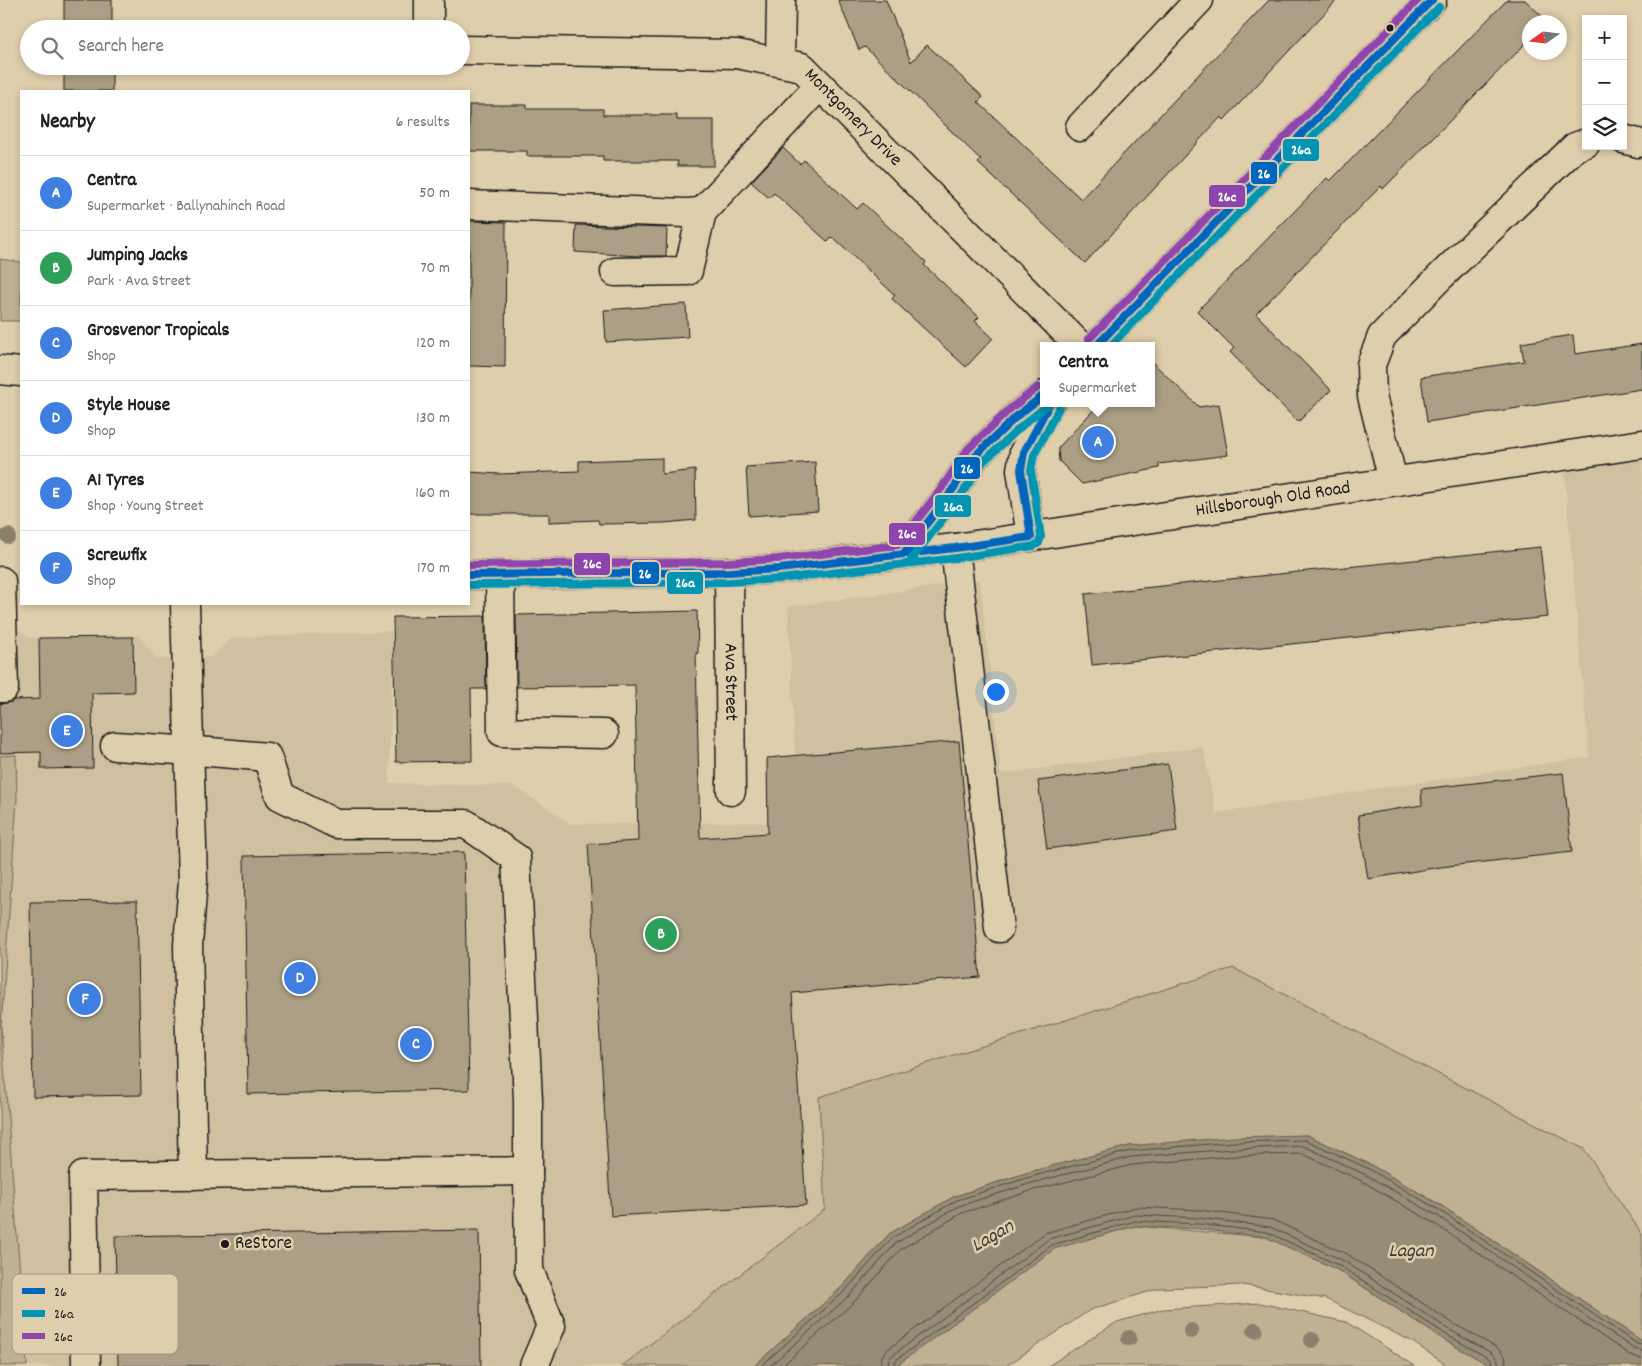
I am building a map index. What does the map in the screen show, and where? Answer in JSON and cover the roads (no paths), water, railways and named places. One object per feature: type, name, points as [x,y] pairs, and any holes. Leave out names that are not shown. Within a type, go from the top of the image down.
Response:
[{"type":"street","points":[[430,0],[430,20]]},
{"type":"street","points":[[780,62],[781,0]]},
{"type":"street","points":[[1080,127],[1199,0]]},
{"type":"street","points":[[1100,342],[1432,0]]},
{"type":"street","name":"Montgomery Drive","points":[[470,50],[737,54],[802,67],[1076,342]]},
{"type":"street","points":[[615,272],[688,271],[702,212],[820,85]]},
{"type":"street","points":[[1393,481],[1372,396],[1371,365],[1382,336],[1441,276],[1575,147],[1582,145]]},
{"type":"street","points":[[470,205],[676,213],[702,212]]},
{"type":"street","points":[[0,370],[20,372]]},
{"type":"street","points":[[904,554],[949,495],[976,455],[1018,415],[1040,398]]},
{"type":"street","points":[[1031,537],[1021,470],[1024,452],[1048,407]]},
{"type":"street","name":"Hillsborough Old Road","points":[[470,575],[728,572],[779,569],[1031,537],[1642,444]]},
{"type":"street","points":[[955,548],[999,928]]},
{"type":"street","name":"Ava Street","points":[[728,572],[731,791]]},
{"type":"street","points":[[500,574],[502,732],[604,734]]},
{"type":"street","points":[[0,688],[4,688],[0,581],[20,581]]},
{"type":"street","points":[[185,605],[193,881],[188,945],[194,1176]]},
{"type":"street","points":[[115,746],[267,757],[280,796],[336,824],[466,824],[516,858],[528,1100],[529,1270],[551,1326],[534,1366]]},
{"type":"street","points":[[85,1274],[83,1176],[528,1171]]},
{"type":"water","name":"Lagan","points":[[1307,1135],[1371,1165],[1442,1206],[1642,1341],[1642,1366],[1491,1366],[1444,1340],[1338,1270],[1266,1237],[1198,1229],[1135,1226],[1054,1249],[896,1366],[754,1366],[842,1287],[889,1234],[955,1196],[1029,1172],[1129,1146],[1233,1137]]},
{"type":"place","name":"Centra","points":[[1098,442]]},
{"type":"place","name":"A1 Tyres","points":[[67,731]]},
{"type":"place","name":"Jumping Jacks","points":[[661,934]]},
{"type":"place","name":"Style House","points":[[300,978]]},
{"type":"place","name":"Screwfix","points":[[85,999]]},
{"type":"place","name":"Grosvenor Tropicals","points":[[416,1044]]},
{"type":"place","name":"ReStore","points":[[225,1244]]}]
